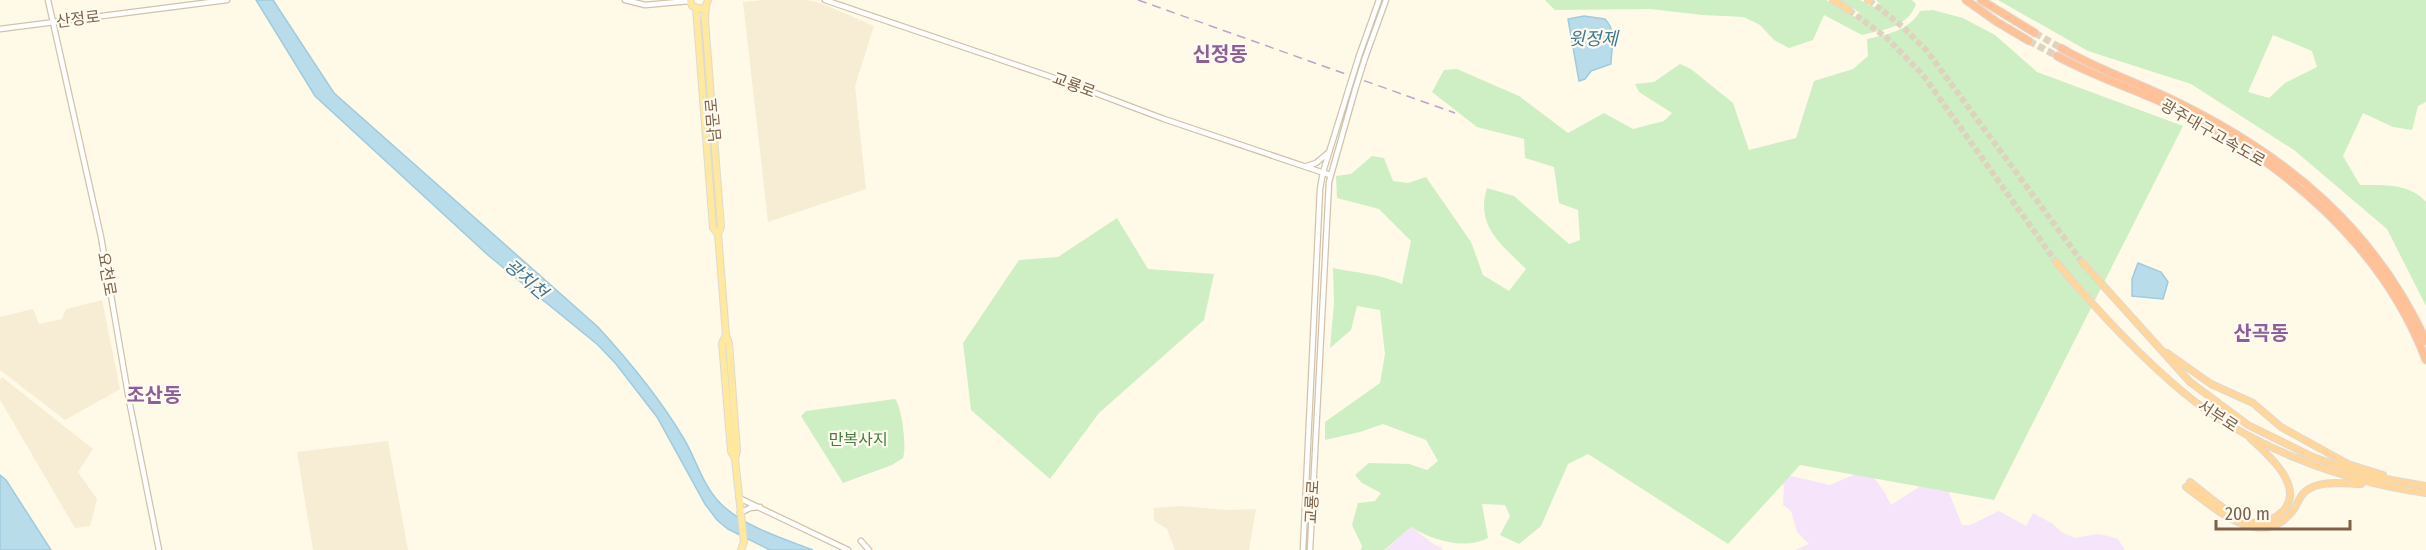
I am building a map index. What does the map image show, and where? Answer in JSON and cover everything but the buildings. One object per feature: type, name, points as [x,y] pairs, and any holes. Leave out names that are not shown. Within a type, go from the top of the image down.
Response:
[{"type":"highway","points":[[1833,0],[1849,10]]},
{"type":"highway","points":[[1966,0],[2029,41]]},
{"type":"highway","points":[[1981,0],[2035,33]]},
{"type":"highway","name":"광주대구고속도로","points":[[2061,48],[2099,68],[2177,102],[2249,141],[2275,159],[2336,211],[2366,243],[2402,294],[2426,341]]},
{"type":"highway","name":"광주대구고속도로","points":[[2057,56],[2095,76],[2185,114],[2259,156],[2335,221],[2363,254],[2396,300],[2426,360]]},
{"type":"highway","name":"서부로","points":[[2056,262],[2122,336],[2165,377],[2224,421],[2242,432],[2311,464],[2371,483],[2426,493]]},
{"type":"highway","name":"서부로","points":[[2082,262],[2190,382],[2248,425],[2313,457],[2364,475],[2426,486]]},
{"type":"highway","points":[[2157,345],[2211,384],[2253,403],[2281,427],[2339,459],[2407,483]]},
{"type":"highway","points":[[2242,432],[2274,460],[2285,476],[2289,492],[2287,506],[2276,518],[2256,523],[2245,520],[2188,485],[2245,526],[2259,529],[2279,524],[2293,511],[2299,495],[2316,485],[2371,483]]},
{"type":"main road","points":[[690,1],[696,8]]},
{"type":"main road","name":"남문로","points":[[704,57],[696,8],[707,3],[704,57],[713,228],[718,234],[726,335],[722,343],[730,451],[735,459],[744,542]]},
{"type":"main road","points":[[741,550],[744,542]]},
{"type":"main road","points":[[744,542],[748,550]]},
{"type":"street","name":"요천로","points":[[48,0],[101,237],[129,400],[159,550]]},
{"type":"street","name":"산정로","points":[[0,29],[227,0]]},
{"type":"street","points":[[625,0],[645,5],[690,1]]},
{"type":"street","name":"교룡로","points":[[825,0],[1066,82],[1164,119],[1330,174],[1310,550]]},
{"type":"street","points":[[1330,174],[1356,90],[1362,57],[1379,0]]},
{"type":"street","points":[[1323,172],[1350,88],[1386,0]]},
{"type":"street","points":[[1305,166],[1316,163],[1329,152]]},
{"type":"street","name":"교룡로","points":[[1303,550],[1314,290],[1323,172]]},
{"type":"street","points":[[739,498],[848,550]]},
{"type":"street","points":[[741,514],[750,508],[760,507]]},
{"type":"street","points":[[861,541],[869,550]]},
{"type":"shaded area","points":[[808,0],[874,26],[855,86],[866,189],[768,222],[743,2]]},
{"type":"shaded area","points":[[102,300],[120,389],[65,420],[0,370],[0,317],[33,309],[39,324],[62,319],[66,309]]},
{"type":"shaded area","points":[[2,377],[93,449],[78,472],[97,499],[90,526],[75,528],[0,400]]},
{"type":"shaded area","points":[[388,441],[408,550],[313,550],[297,452]]},
{"type":"shaded area","points":[[1867,469],[1884,491],[1891,505],[1941,473],[1962,525],[1970,525],[1999,511],[2026,526],[2033,513],[2053,524],[2061,532],[2075,538],[2098,534],[2118,539],[2125,550],[1795,550],[1809,544],[1797,532],[1791,511],[1783,505],[1784,487],[1778,473],[1830,485]]},
{"type":"shaded area","points":[[1180,506],[1228,510],[1256,509],[1249,550],[1175,550],[1167,529],[1154,521],[1154,508]]},
{"type":"shaded area","points":[[1411,527],[1441,547],[1443,550],[1385,550]]},
{"type":"green space","points":[[1545,0],[1826,0],[1857,18],[1860,13],[1840,0],[1860,0],[1876,8],[1880,4],[1876,0],[1912,0],[1916,4],[1912,12],[1901,23],[1862,35],[1824,15],[1813,40],[1789,48],[1774,40],[1760,25],[1744,17],[1650,9],[1555,10]]},
{"type":"green space","points":[[1998,0],[2426,0],[2426,102],[2418,106],[2412,130],[2393,127],[2363,113],[2343,156],[2360,185],[2387,185],[2404,188],[2420,196],[2426,202],[2426,306],[2387,229],[2294,150],[2191,84],[2088,51]],"holes":[[[2273,35],[2312,51],[2317,67],[2285,83],[2269,98],[2248,92]]]},
{"type":"green space","points":[[1933,10],[1963,18],[1995,35],[2037,72],[2183,126],[1994,500],[1800,465],[1728,544],[1588,454],[1568,464],[1541,526],[1519,544],[1500,535],[1510,516],[1505,505],[1482,504],[1488,538],[1479,542],[1460,543],[1439,540],[1411,527],[1384,550],[1361,550],[1362,546],[1352,525],[1358,503],[1375,501],[1381,493],[1362,483],[1355,475],[1369,463],[1409,464],[1427,470],[1438,461],[1426,440],[1383,424],[1325,440],[1325,422],[1380,383],[1385,354],[1380,310],[1357,306],[1351,330],[1330,348],[1334,303],[1333,268],[1377,276],[1402,284],[1411,241],[1379,209],[1337,198],[1336,176],[1351,174],[1372,156],[1384,158],[1393,181],[1408,183],[1426,177],[1471,242],[1483,275],[1509,291],[1526,269],[1500,242],[1487,224],[1484,201],[1487,188],[1514,196],[1569,244],[1580,240],[1578,210],[1559,203],[1554,167],[1525,158],[1524,139],[1477,127],[1432,92],[1444,70],[1457,69],[1519,96],[1568,133],[1604,113],[1633,129],[1664,121],[1672,113],[1639,92],[1635,84],[1654,82],[1680,64],[1691,69],[1733,103],[1749,150],[1796,138],[1814,81],[1853,69],[1868,56],[1867,39],[1897,31],[1910,23],[1920,11]]},
{"type":"green space","points":[[1117,218],[1148,269],[1214,274],[1204,320],[1099,413],[1050,479],[971,410],[963,343],[1019,260],[1058,257]]},
{"type":"green space","name":"만복사지","points":[[895,399],[900,410],[903,428],[903,458],[892,465],[843,483],[801,416],[806,411]]},
{"type":"water","name":"광치천","points":[[256,0],[273,0],[334,93],[598,327],[665,409],[684,439],[704,481],[720,503],[740,519],[813,550],[770,550],[728,529],[717,520],[705,504],[657,417],[616,364],[598,345],[489,256],[315,96]]},
{"type":"water","name":"윗정제","points":[[1584,16],[1605,19],[1613,35],[1613,46],[1611,64],[1591,71],[1585,79],[1579,81],[1568,19]]},
{"type":"water","points":[[2138,263],[2161,272],[2168,282],[2163,299],[2132,296],[2132,279]]},
{"type":"water","points":[[0,475],[6,480],[51,550],[0,550]]},
{"type":"tunnel","points":[[1869,0],[1903,27],[1927,51],[2082,262]]},
{"type":"tunnel","points":[[1849,10],[1887,38],[1923,75],[2056,262]]},
{"type":"tunnel","points":[[2035,33],[2061,48]]},
{"type":"tunnel","points":[[2029,41],[2057,56]]},
{"type":"railway","points":[[1138,0],[1455,113]]},
{"type":"district","name":"신정동","points":[[1220,54]]},
{"type":"district","name":"산곡동","points":[[2261,333]]},
{"type":"district","name":"조산동","points":[[154,395]]}]
